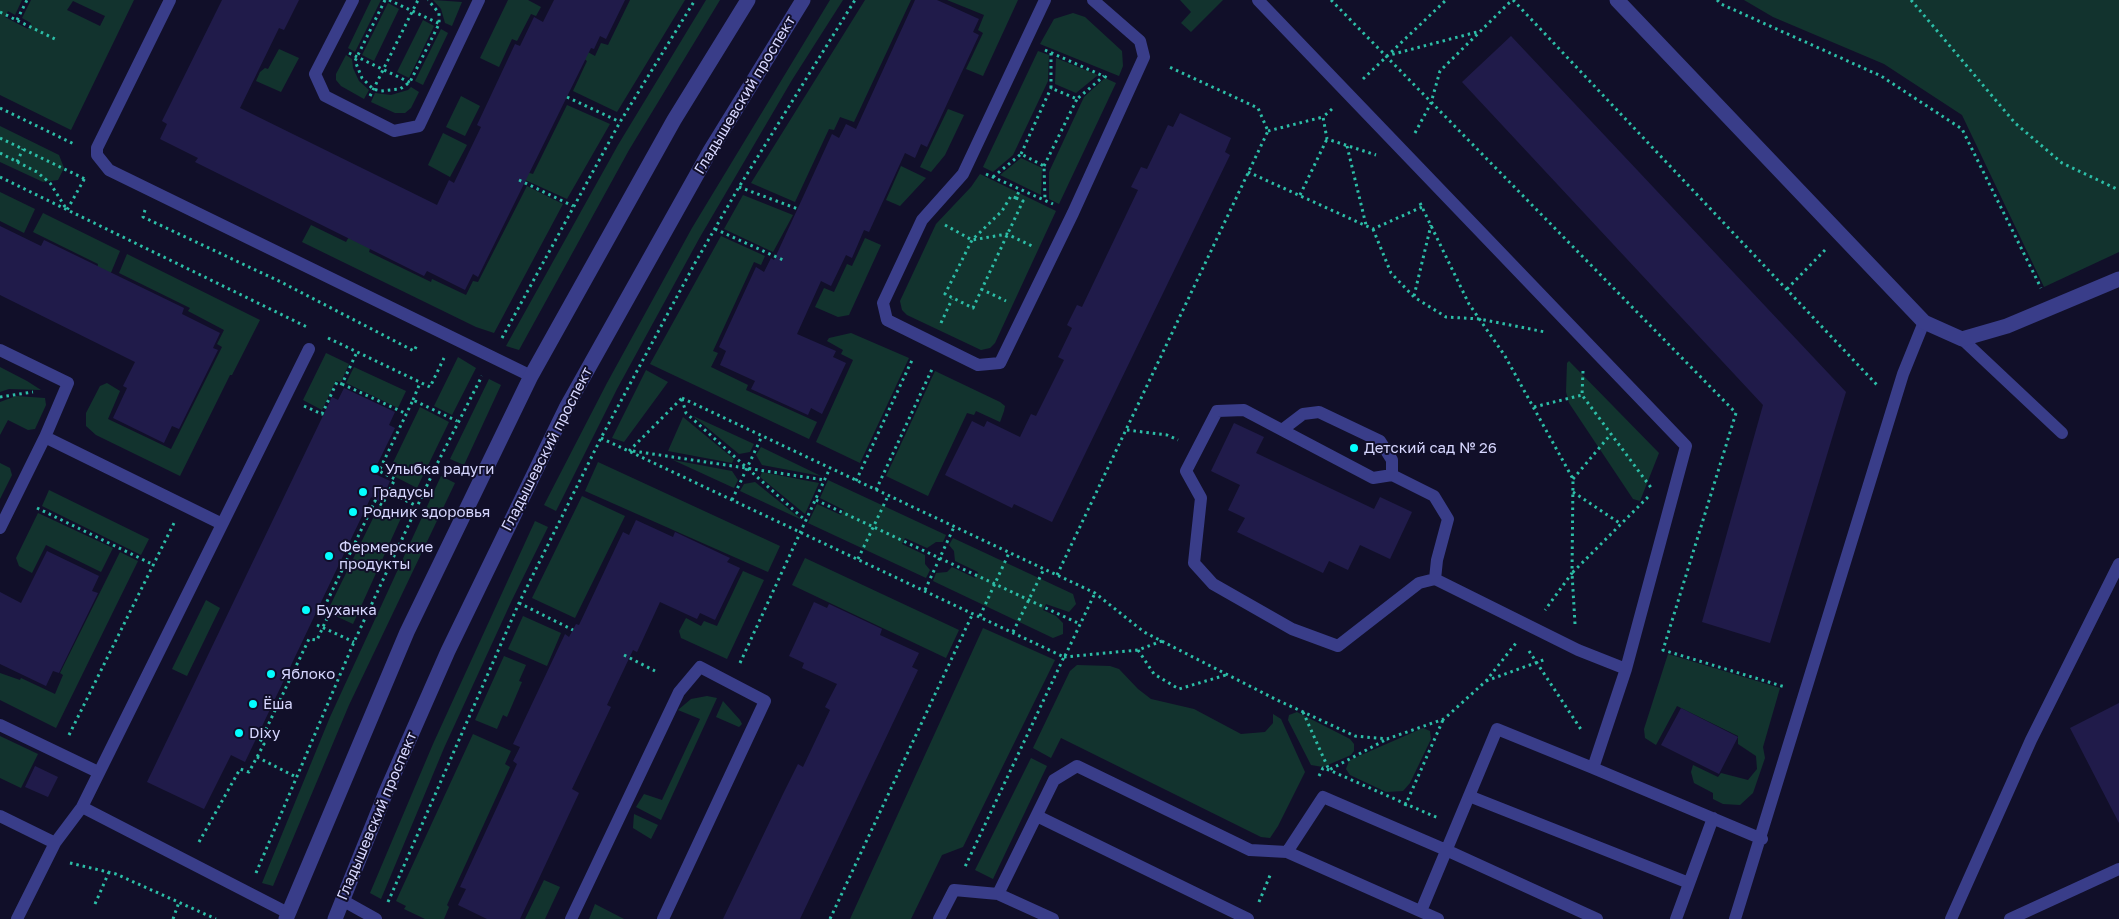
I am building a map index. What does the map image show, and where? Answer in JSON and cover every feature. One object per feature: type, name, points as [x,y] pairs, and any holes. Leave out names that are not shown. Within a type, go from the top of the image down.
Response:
[{"type":"street","points":[[287,916],[407,632],[531,376],[674,120],[748,0]]},
{"type":"street","name":"Гладышевский проспект","points":[[335,919],[386,792],[448,651],[566,408],[705,160],[803,0]]},
{"type":"street","points":[[1617,0],[1924,322],[1962,339],[2007,326],[2119,279]]},
{"type":"lane","points":[[170,0],[97,148],[97,155],[109,170],[531,376]]},
{"type":"lane","points":[[353,0],[315,74],[325,96],[394,130],[419,126],[479,0]]},
{"type":"lane","points":[[1046,0],[963,174],[922,220],[883,303],[887,320],[978,365],[1000,364],[1053,256],[1144,57],[1140,41],[1093,0]]},
{"type":"lane","points":[[1258,0],[1686,446],[1626,669],[1593,768]]},
{"type":"lane","points":[[1735,919],[1762,839],[1900,383],[1924,322]]},
{"type":"lane","points":[[1962,339],[2062,433]]},
{"type":"lane","points":[[17,919],[54,842],[82,807],[309,349]]},
{"type":"lane","points":[[0,350],[68,383],[45,437],[0,528]]},
{"type":"lane","points":[[1435,579],[1437,560],[1448,520],[1434,496],[1392,475],[1373,478],[1244,410],[1217,411],[1196,448],[1186,471],[1200,498],[1194,563],[1213,584],[1292,630],[1338,646],[1419,583],[1435,579],[1578,650],[1626,669]]},
{"type":"lane","points":[[1282,430],[1303,414],[1319,412],[1380,440],[1392,460],[1392,475]]},
{"type":"lane","points":[[45,437],[222,524]]},
{"type":"lane","points":[[1951,919],[2031,740],[2119,564]]},
{"type":"lane","points":[[571,919],[679,692],[700,667],[765,701],[663,919]]},
{"type":"lane","points":[[0,725],[98,772]]},
{"type":"lane","points":[[1420,911],[1497,729],[1762,839]]},
{"type":"lane","points":[[998,894],[1054,780],[1078,766],[1250,850],[1287,852],[1438,919]]},
{"type":"lane","points":[[1469,796],[1689,883]]},
{"type":"lane","points":[[1287,852],[1323,797],[1446,850],[1597,919]]},
{"type":"lane","points":[[82,807],[287,916]]},
{"type":"lane","points":[[0,816],[54,842]]},
{"type":"lane","points":[[1037,816],[1248,919]]},
{"type":"lane","points":[[1676,919],[1713,818]]},
{"type":"lane","points":[[2010,919],[2119,869]]},
{"type":"lane","points":[[939,919],[954,890],[998,894],[1052,919]]},
{"type":"lane","points":[[342,900],[376,919]]},
{"type":"path","points":[[17,20],[27,0]]},
{"type":"path","points":[[385,0],[355,61],[362,78],[373,90],[391,91],[407,86],[410,82],[439,24],[439,13],[428,0]]},
{"type":"path","points":[[390,0],[463,36]]},
{"type":"path","points":[[361,114],[418,0]]},
{"type":"path","points":[[499,343],[620,122],[695,0]]},
{"type":"path","points":[[387,905],[519,604],[601,438],[714,229],[854,0]]},
{"type":"path","points":[[1331,0],[1431,103]]},
{"type":"path","points":[[1386,56],[1446,0]]},
{"type":"path","points":[[1404,152],[1431,103],[1440,71],[1513,0],[1879,388]]},
{"type":"path","points":[[1717,0],[1721,4],[1881,76],[1962,129],[2050,307]]},
{"type":"path","points":[[1911,0],[2015,124],[2062,163],[2119,190]]},
{"type":"path","points":[[0,12],[57,40]]},
{"type":"path","points":[[1386,56],[1480,32]]},
{"type":"path","points":[[1026,41],[1130,87]]},
{"type":"path","points":[[332,44],[434,94]]},
{"type":"path","points":[[993,177],[1021,154],[1051,88],[1051,53]]},
{"type":"path","points":[[1057,575],[1268,131],[1258,108],[1167,66]]},
{"type":"path","points":[[1045,200],[1044,166],[1077,99],[1104,76]]},
{"type":"path","points":[[1051,88],[1077,99]]},
{"type":"path","points":[[567,97],[620,122]]},
{"type":"path","points":[[0,108],[97,155],[68,210]]},
{"type":"path","points":[[1268,131],[1323,117]]},
{"type":"path","points":[[0,138],[85,179]]},
{"type":"path","points":[[1300,195],[1326,139]]},
{"type":"path","points":[[1347,146],[1366,226]]},
{"type":"path","points":[[17,162],[23,149]]},
{"type":"path","points":[[0,154],[37,172],[50,183],[68,210]]},
{"type":"path","points":[[1021,154],[1044,166]]},
{"type":"path","points":[[967,165],[1073,213]]},
{"type":"path","points":[[1248,172],[1373,229],[1391,273],[1414,297],[1446,317],[1480,319],[1546,332]]},
{"type":"path","points":[[0,176],[314,331]]},
{"type":"path","points":[[519,180],[573,206]]},
{"type":"path","points":[[739,187],[798,209]]},
{"type":"path","points":[[1016,198],[1020,189]]},
{"type":"path","points":[[153,191],[143,217],[281,282],[414,351],[426,326]]},
{"type":"path","points":[[1011,196],[1016,198],[1023,201],[973,308],[944,294],[972,240],[1002,211],[1011,196]]},
{"type":"path","points":[[1419,200],[1469,304],[1505,356],[1573,479],[1572,573],[1578,650],[1536,662],[1486,681]]},
{"type":"path","points":[[1373,229],[1422,207]]},
{"type":"path","points":[[928,214],[972,240],[1007,234],[1053,256]]},
{"type":"path","points":[[1414,297],[1431,225]]},
{"type":"path","points":[[714,229],[783,260]]},
{"type":"path","points":[[1787,289],[1840,235]]},
{"type":"path","points":[[981,289],[1026,310]]},
{"type":"path","points":[[938,330],[952,299]]},
{"type":"path","points":[[322,335],[430,388]]},
{"type":"path","points":[[1303,712],[1329,770],[1387,739],[1444,719],[1486,681],[1572,573],[1654,491],[1582,395],[1584,340]]},
{"type":"path","points":[[342,384],[357,352]]},
{"type":"path","points":[[856,481],[914,358]]},
{"type":"path","points":[[876,490],[933,366]]},
{"type":"path","points":[[252,881],[354,642],[457,421],[483,374]]},
{"type":"path","points":[[297,403],[322,414],[337,382],[407,414]]},
{"type":"path","points":[[197,846],[240,769],[249,772],[264,744],[260,742],[308,639],[317,640],[323,628],[329,614],[322,612],[375,501],[382,505],[395,478],[379,471],[420,383]]},
{"type":"path","points":[[0,397],[28,392],[64,393]]},
{"type":"path","points":[[1534,407],[1582,395]]},
{"type":"path","points":[[629,451],[682,398]]},
{"type":"path","points":[[682,398],[1095,593],[1144,632],[1303,712],[1355,736],[1387,739]]},
{"type":"path","points":[[682,398],[686,413],[806,521]]},
{"type":"path","points":[[413,400],[457,421]]},
{"type":"path","points":[[1127,430],[1167,435],[1196,448]]},
{"type":"path","points":[[1573,479],[1611,434]]},
{"type":"path","points":[[732,500],[762,436]]},
{"type":"path","points":[[601,438],[1064,657],[1138,650],[1162,641]]},
{"type":"path","points":[[629,451],[825,480]]},
{"type":"path","points":[[737,668],[830,468]]},
{"type":"path","points":[[388,492],[417,506]]},
{"type":"path","points":[[1573,492],[1621,524]]},
{"type":"path","points":[[858,559],[888,496]]},
{"type":"path","points":[[816,500],[1080,624]]},
{"type":"path","points":[[37,508],[154,565]]},
{"type":"path","points":[[925,590],[954,527]]},
{"type":"path","points":[[60,754],[165,543]]},
{"type":"path","points":[[980,616],[1009,552]]},
{"type":"path","points":[[1013,632],[1044,569]]},
{"type":"path","points":[[954,890],[1095,593]]},
{"type":"path","points":[[519,604],[573,630]]},
{"type":"path","points":[[830,919],[974,613]]},
{"type":"path","points":[[317,626],[354,642]]},
{"type":"path","points":[[1520,638],[1597,755]]},
{"type":"path","points":[[1138,650],[1154,674],[1179,689],[1227,675]]},
{"type":"path","points":[[624,655],[655,671]]},
{"type":"path","points":[[1783,696],[1788,678]]},
{"type":"path","points":[[1396,828],[1444,719]]},
{"type":"path","points":[[256,757],[296,777]]},
{"type":"path","points":[[46,858],[109,872],[215,919]]},
{"type":"path","points":[[95,904],[109,872]]},
{"type":"path","points":[[173,919],[179,902]]},
{"type":"green space","points":[[0,0],[22,0],[15,15],[8,11],[5,17],[28,29],[31,23],[22,18],[31,0],[134,0],[71,130],[0,95]],"holes":[[[73,1],[105,16],[100,26],[67,10]]]},
{"type":"green space","points":[[371,0],[381,0],[355,52],[348,48]]},
{"type":"green space","points":[[433,0],[462,2],[452,26],[445,23],[441,9]]},
{"type":"green space","points":[[508,0],[528,0],[541,7],[536,16],[531,14],[517,41],[512,39],[499,67],[480,58]]},
{"type":"green space","points":[[630,0],[685,0],[617,112],[573,91],[587,61],[583,58],[586,51],[595,56],[601,43],[608,45]]},
{"type":"green space","points":[[706,0],[720,0],[629,150],[519,350],[506,346],[618,145]]},
{"type":"green space","points":[[830,0],[843,0],[792,80],[700,237],[617,389],[556,511],[544,505],[607,383],[692,228]]},
{"type":"green space","points":[[865,0],[911,0],[854,122],[840,117],[834,130],[829,129],[795,202],[751,183]]},
{"type":"green space","points":[[947,0],[1018,0],[983,76],[966,69],[983,33],[978,30],[984,15]]},
{"type":"green space","points":[[1180,0],[1223,0],[1191,32],[1181,23],[1191,12]]},
{"type":"green space","points":[[1744,0],[2119,0],[2119,252],[2044,287],[1962,115],[1884,64],[1773,17]]},
{"type":"green space","points":[[388,3],[399,9],[374,61],[362,55]]},
{"type":"green space","points":[[1073,13],[1085,17],[1122,51],[1123,66],[1119,76],[1040,44],[1054,19]]},
{"type":"green space","points":[[423,20],[434,26],[409,78],[397,72]]},
{"type":"green space","points":[[441,29],[448,33],[423,85],[415,81]]},
{"type":"green space","points":[[279,49],[299,58],[281,92],[256,81],[260,72],[265,68],[268,69]]},
{"type":"green space","points":[[1038,51],[1049,55],[1048,81],[1013,155],[993,172],[983,167]]},
{"type":"green space","points":[[346,55],[352,59],[353,68],[359,81],[369,90],[364,99],[341,86],[336,80],[336,74]]},
{"type":"green space","points":[[1056,58],[1098,75],[1076,93],[1055,84]]},
{"type":"green space","points":[[1105,78],[1116,83],[1059,204],[1049,199],[1049,172],[1084,97]]},
{"type":"green space","points":[[411,87],[419,92],[411,108],[405,113],[395,113],[371,102],[375,93],[391,95],[408,90]]},
{"type":"green space","points":[[461,96],[480,106],[465,136],[446,127]]},
{"type":"green space","points":[[567,105],[610,124],[567,199],[523,179],[526,172],[533,174]]},
{"type":"green space","points":[[948,109],[964,115],[945,155],[931,172],[920,167]]},
{"type":"green space","points":[[0,126],[59,155],[64,168],[58,180],[43,182],[0,162]]},
{"type":"green space","points":[[443,133],[467,145],[450,177],[428,165]]},
{"type":"green space","points":[[1021,158],[1042,168],[1041,195],[1000,175]]},
{"type":"green space","points":[[901,166],[926,178],[900,206],[886,200]]},
{"type":"green space","points":[[980,174],[1056,211],[995,343],[990,348],[981,350],[907,315],[902,310],[900,301],[936,224],[971,187]]},
{"type":"green space","points":[[527,186],[563,204],[494,333],[476,327],[302,242],[311,225],[346,242],[350,235],[371,245],[369,252],[431,282],[432,279],[466,295],[473,281],[478,282]]},
{"type":"green space","points":[[0,192],[35,209],[24,233],[0,221]]},
{"type":"green space","points":[[743,195],[793,215],[773,252],[724,229]]},
{"type":"green space","points":[[43,213],[120,251],[110,275],[97,269],[98,264],[33,232]]},
{"type":"green space","points":[[721,236],[765,256],[761,265],[754,262],[713,351],[718,353],[711,367],[748,385],[746,390],[817,422],[809,439],[650,364]]},
{"type":"green space","points":[[865,238],[881,245],[849,315],[838,317],[815,307],[824,288],[834,292],[847,264],[852,266]]},
{"type":"green space","points":[[127,254],[260,320],[232,375],[230,375],[180,476],[96,435],[86,426],[86,413],[100,386],[107,383],[120,391],[108,419],[171,449],[222,347],[217,344],[224,330],[188,311],[190,308],[119,273]]},
{"type":"green space","points":[[851,333],[909,358],[860,463],[816,442],[853,360],[841,354],[843,350],[827,341],[829,338]]},
{"type":"green space","points":[[326,353],[349,364],[341,382],[336,381],[322,410],[303,400]]},
{"type":"green space","points":[[458,357],[476,368],[452,415],[434,406]]},
{"type":"green space","points":[[1569,361],[1659,453],[1640,501],[1633,499],[1569,403],[1566,392],[1567,363]]},
{"type":"green space","points":[[0,367],[41,390],[9,389],[0,392]]},
{"type":"green space","points":[[354,367],[406,391],[398,408],[346,383]]},
{"type":"green space","points":[[646,370],[668,382],[624,442],[612,438]]},
{"type":"green space","points":[[935,371],[1005,406],[1000,422],[976,411],[974,415],[967,413],[928,496],[886,476]]},
{"type":"green space","points":[[489,379],[501,385],[464,465],[450,459]]},
{"type":"green space","points":[[16,396],[45,398],[46,405],[35,429],[28,430],[8,420],[0,435],[0,402]]},
{"type":"green space","points":[[420,407],[449,422],[417,488],[388,473]]},
{"type":"green space","points":[[693,416],[754,444],[750,452],[739,454]]},
{"type":"green space","points":[[683,417],[734,459],[732,463],[668,451]]},
{"type":"green space","points":[[761,447],[821,476],[762,465],[756,455]]},
{"type":"green space","points":[[673,460],[732,471],[738,480],[734,488]]},
{"type":"green space","points":[[598,462],[780,546],[768,572],[585,491]]},
{"type":"green space","points":[[0,463],[10,468],[12,475],[0,499]]},
{"type":"green space","points":[[762,472],[819,483],[805,514],[760,477]]},
{"type":"green space","points":[[441,476],[455,483],[349,705],[273,886],[262,883],[330,717]]},
{"type":"green space","points":[[828,480],[946,535],[943,542],[936,542],[927,548],[905,538],[902,544],[925,555],[925,564],[930,570],[926,578],[808,523],[817,504],[841,515],[844,510],[820,498]]},
{"type":"green space","points":[[755,482],[802,520],[740,491],[744,484]]},
{"type":"green space","points":[[49,490],[149,539],[141,555],[42,506]]},
{"type":"green space","points":[[582,496],[625,516],[575,618],[532,598]]},
{"type":"green space","points":[[379,506],[401,518],[353,624],[327,612]]},
{"type":"green space","points":[[38,513],[113,548],[101,572],[46,545],[32,573],[19,566],[16,558]]},
{"type":"green space","points":[[535,521],[548,527],[444,748],[381,899],[370,893],[433,744]]},
{"type":"green space","points":[[953,538],[1073,594],[1076,604],[1069,612],[1046,604],[1043,610],[1056,616],[1063,623],[1063,634],[1053,638],[933,581],[936,573],[947,572],[952,567],[975,578],[978,572],[955,561],[954,551],[949,545]]},
{"type":"green space","points":[[120,552],[138,561],[56,728],[0,700],[0,673],[20,680],[21,678],[55,694],[63,675],[60,673]]},
{"type":"green space","points":[[805,558],[959,630],[946,658],[792,585]]},
{"type":"green space","points":[[743,571],[764,580],[727,659],[681,638],[679,631],[686,618],[701,626],[704,621],[717,626]]},
{"type":"green space","points":[[206,600],[220,608],[187,676],[172,669]]},
{"type":"green space","points":[[523,616],[561,633],[547,666],[508,649]]},
{"type":"green space","points":[[983,628],[1055,660],[963,847],[942,855],[911,919],[850,919]]},
{"type":"green space","points":[[1668,654],[1780,688],[1763,747],[1765,758],[1753,793],[1740,805],[1723,804],[1713,799],[1713,793],[1694,783],[1691,772],[1693,765],[1718,777],[1721,773],[1748,780],[1757,769],[1756,756],[1738,744],[1738,736],[1677,706],[1656,745],[1645,738],[1644,729]]},
{"type":"green space","points":[[504,656],[526,665],[519,681],[522,682],[507,717],[503,715],[497,729],[475,720]]},
{"type":"green space","points":[[1077,665],[1110,666],[1119,669],[1138,689],[1151,699],[1194,709],[1241,734],[1265,732],[1273,723],[1273,714],[1281,719],[1305,772],[1270,838],[1261,837],[1061,738],[1051,758],[1033,748],[1070,671]]},
{"type":"green space","points":[[707,696],[717,698],[661,820],[636,807],[644,794],[662,800],[700,719],[678,710],[691,699]]},
{"type":"green space","points":[[723,701],[740,720],[742,724],[739,727],[716,717]]},
{"type":"green space","points":[[1297,712],[1350,739],[1354,744],[1354,751],[1351,755],[1323,767],[1311,765],[1288,720],[1289,715]]},
{"type":"green space","points":[[1423,728],[1430,731],[1431,739],[1410,783],[1403,791],[1386,792],[1350,775],[1346,769],[1349,761],[1352,759]]},
{"type":"green space","points":[[473,734],[511,751],[505,764],[510,767],[447,905],[449,907],[444,919],[425,919],[404,909],[406,906],[396,901]]},
{"type":"green space","points":[[0,736],[38,754],[21,788],[0,778]]},
{"type":"green space","points":[[1031,758],[1047,766],[993,879],[975,870]]},
{"type":"green space","points":[[634,814],[658,825],[651,839],[633,828]]},
{"type":"green space","points":[[544,880],[560,887],[545,919],[525,919]]},
{"type":"green space","points":[[595,904],[624,919],[589,919]]},
{"type":"building","points":[[222,0],[299,0],[284,30],[279,28],[240,108],[437,205],[449,180],[454,183],[481,127],[477,125],[515,44],[520,46],[534,17],[543,22],[554,0],[625,0],[606,39],[600,36],[594,49],[591,48],[478,277],[473,274],[465,290],[427,271],[424,276],[195,162],[198,158],[160,139],[167,124],[162,121]]},
{"type":"building","points":[[915,0],[937,0],[979,19],[973,32],[979,35],[927,147],[921,144],[915,158],[905,153],[869,232],[864,230],[852,258],[846,255],[831,286],[821,281],[797,334],[836,351],[833,357],[846,363],[822,414],[811,408],[808,415],[751,389],[755,381],[720,365],[726,351],[719,347],[756,267],[764,272],[771,258],[774,260],[832,134],[839,138],[846,124],[856,129]]},
{"type":"building","points":[[1511,36],[1846,392],[1770,643],[1702,622],[1763,405],[1462,82]]},
{"type":"building","points":[[1180,113],[1231,138],[1225,152],[1230,155],[1052,522],[1014,504],[1012,508],[945,475],[972,421],[984,427],[987,421],[1020,437],[1031,414],[1036,416],[1064,360],[1058,357],[1072,328],[1067,325],[1077,305],[1082,307],[1138,190],[1131,187],[1141,167],[1147,169],[1168,125],[1173,127]]},
{"type":"building","points":[[0,226],[41,246],[44,240],[184,308],[182,314],[220,333],[213,348],[218,350],[179,429],[172,426],[164,443],[113,418],[127,388],[123,386],[135,362],[0,295]]},
{"type":"building","points":[[344,388],[395,412],[389,425],[395,428],[373,473],[390,481],[381,502],[371,497],[245,762],[231,755],[204,809],[147,782],[332,397],[338,400]]},
{"type":"building","points":[[1234,423],[1264,437],[1256,453],[1374,509],[1380,497],[1412,512],[1390,559],[1360,545],[1348,570],[1329,561],[1323,573],[1237,532],[1245,518],[1228,510],[1240,485],[1211,471]]},
{"type":"building","points":[[636,520],[673,537],[675,532],[730,558],[727,562],[740,568],[715,620],[700,613],[697,619],[660,602],[637,652],[633,650],[607,705],[611,707],[572,789],[579,793],[520,919],[487,919],[458,905],[466,889],[460,887],[517,764],[513,761],[520,747],[513,744],[565,634],[569,637],[576,624],[579,625],[623,532],[629,535]]},
{"type":"building","points":[[47,551],[99,576],[92,591],[98,593],[59,673],[53,671],[46,686],[0,664],[0,592],[21,603]]},
{"type":"building","points":[[814,602],[827,608],[829,604],[882,629],[880,635],[919,653],[912,667],[918,670],[800,919],[723,919],[798,764],[803,767],[830,710],[825,707],[837,684],[802,668],[804,663],[789,656]]},
{"type":"building","points":[[2119,703],[2119,823],[2070,728]]},
{"type":"building","points":[[1681,708],[1738,737],[1719,774],[1661,745]]},
{"type":"building","points":[[35,766],[58,777],[48,797],[25,787]]},
{"type":"place","name":"Детский сад № 26","points":[[1354,448]]},
{"type":"place","name":"Улыбка радуги","points":[[375,469]]},
{"type":"place","name":"Градусы","points":[[363,492]]},
{"type":"place","name":"Родник здоровья","points":[[353,512]]},
{"type":"place","name":"Фермерские продукты","points":[[329,556]]},
{"type":"place","name":"Буханка","points":[[306,610]]},
{"type":"place","name":"Яблоко","points":[[271,674]]},
{"type":"place","name":"Ёша","points":[[253,704]]},
{"type":"place","name":"Dixy","points":[[239,733]]}]
